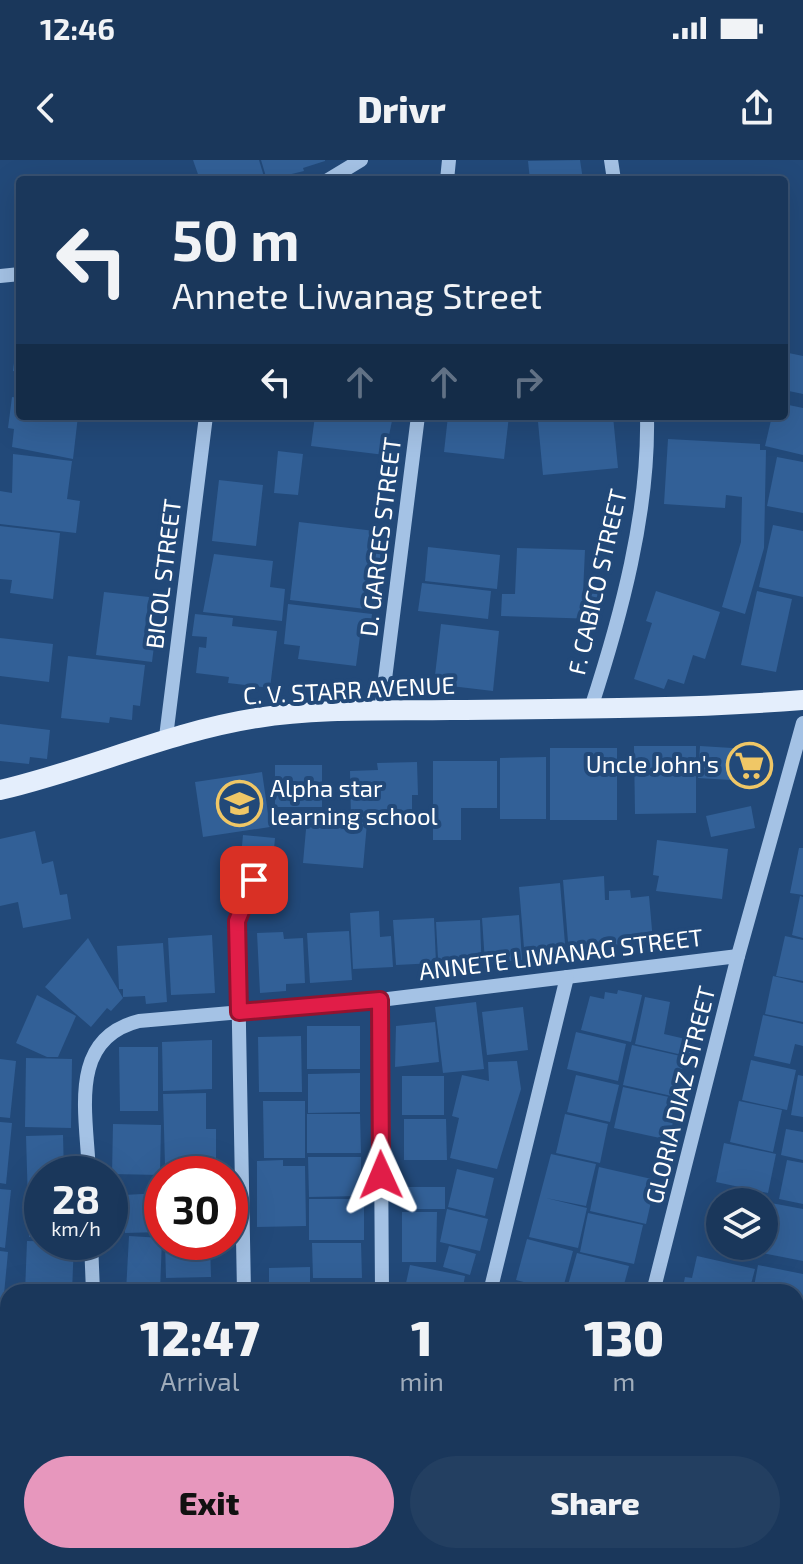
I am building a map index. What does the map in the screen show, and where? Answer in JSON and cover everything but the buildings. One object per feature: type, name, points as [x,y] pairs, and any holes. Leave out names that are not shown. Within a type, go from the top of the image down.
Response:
[{"type":"main road","name":"C. V. STARR AVENUE","points":[[0,790],[60,776],[166,737],[259,718],[381,711],[711,706],[803,700]]},
{"type":"street","points":[[335,176],[361,160]]},
{"type":"street","name":"BICOL STREET","points":[[166,737],[206,420]]},
{"type":"street","name":"D. GARCES STREET","points":[[381,711],[417,420]]},
{"type":"street","name":"F. CABICO STREET","points":[[591,708],[632,557],[641,496],[647,420]]},
{"type":"street","name":"GLORIA DIAZ STREET","points":[[655,1284],[738,956],[803,723]]},
{"type":"street","points":[[244,1284],[237,921],[254,880]]},
{"type":"street","name":"ANNETE LIWANAG STREET","points":[[89,1156],[87,1080],[92,1055],[102,1037],[118,1026],[139,1021],[380,1000],[738,956]]},
{"type":"street","points":[[492,1284],[567,977]]},
{"type":"street","points":[[380,1000],[382,1284]]},
{"type":"street","points":[[92,1260],[93,1284]]},
{"type":"place","name":"Uncle John's","points":[[750,765]]},
{"type":"place","name":"Alpha star learning school","points":[[239,803]]},
{"type":"route","points":[[254,880],[237,921],[239,1012],[380,1000],[381,1175]]}]
